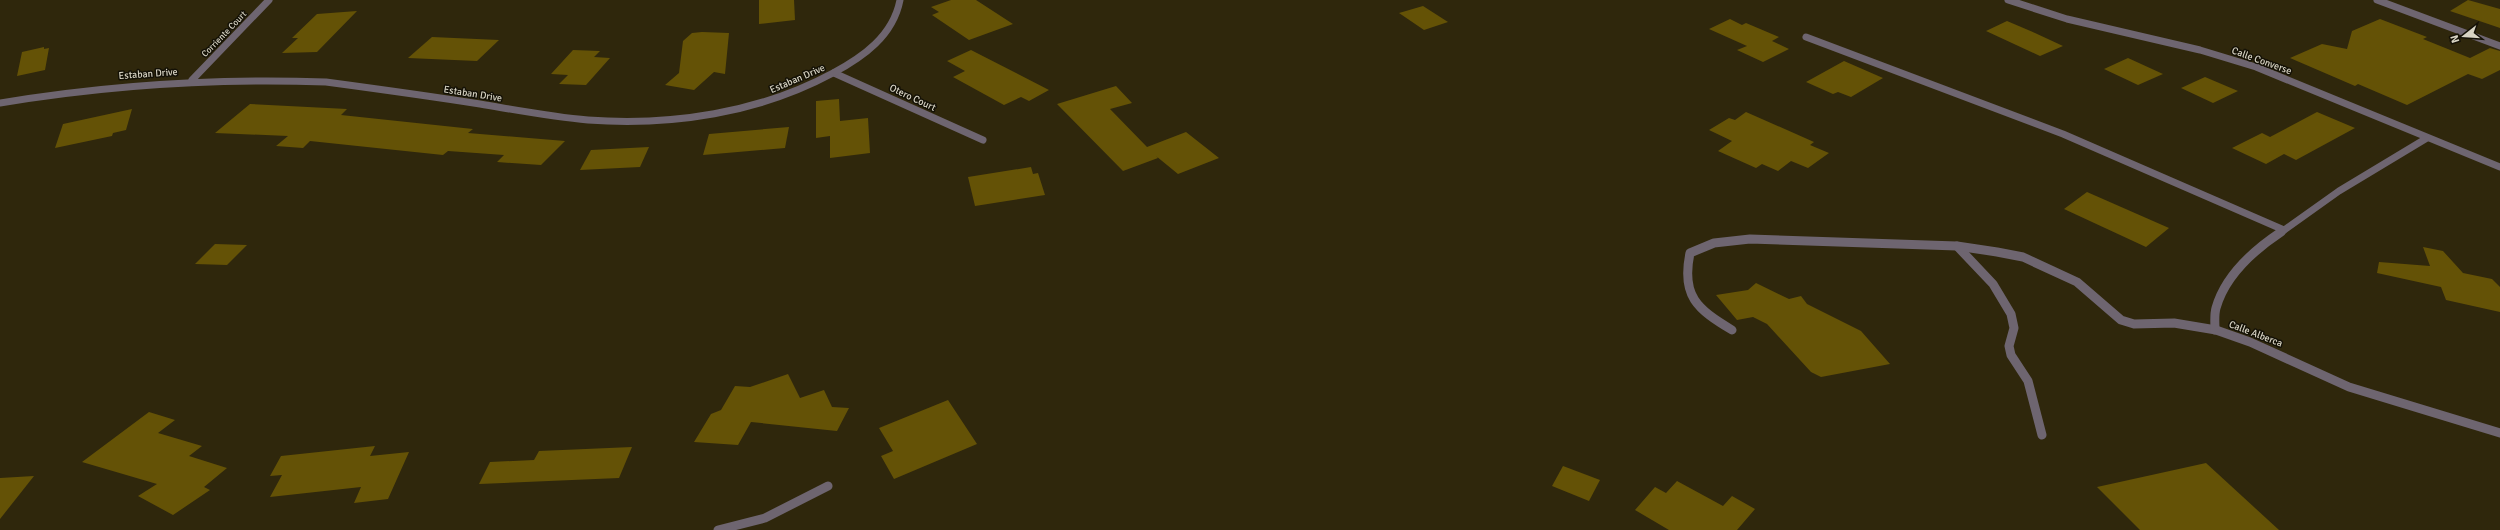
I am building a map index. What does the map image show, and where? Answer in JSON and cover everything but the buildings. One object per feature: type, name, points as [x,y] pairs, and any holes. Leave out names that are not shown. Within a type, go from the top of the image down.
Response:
[{"type":"street","name":"Corriente Court","points":[[192,80],[269,0]]},
{"type":"street","name":"Estaban Drive","points":[[0,103],[84,89],[192,80],[275,79],[326,82],[563,117],[618,121],[677,118],[727,111],[789,93],[834,73],[857,59],[883,36],[896,17],[900,0]]},
{"type":"street","name":"Calle Converse","points":[[2008,0],[2080,23],[2235,60],[2283,77],[2500,167]]},
{"type":"street","points":[[2377,0],[2500,46]]},
{"type":"street","points":[[1806,37],[2076,140],[2144,168],[2284,230]]},
{"type":"street","name":"Otero Court","points":[[834,73],[982,140]]},
{"type":"street","name":"Calle Alberca","points":[[2427,138],[2339,191],[2262,245],[2228,281],[2216,309],[2215,330],[2252,342],[2323,375],[2372,395],[2500,433]]},
{"type":"street","points":[[1732,330],[1700,310],[1692,299],[1687,279],[1690,253],[1714,243],[1750,239],[1957,246],[2023,257],[2042,264],[2076,282],[2121,320],[2130,324],[2141,326],[2174,323],[2215,330]]},
{"type":"street","points":[[1957,246],[1993,284],[2011,314],[2014,328],[2009,346],[2010,355],[2028,381],[2042,435]]},
{"type":"street","points":[[718,530],[765,518],[828,486]]}]
